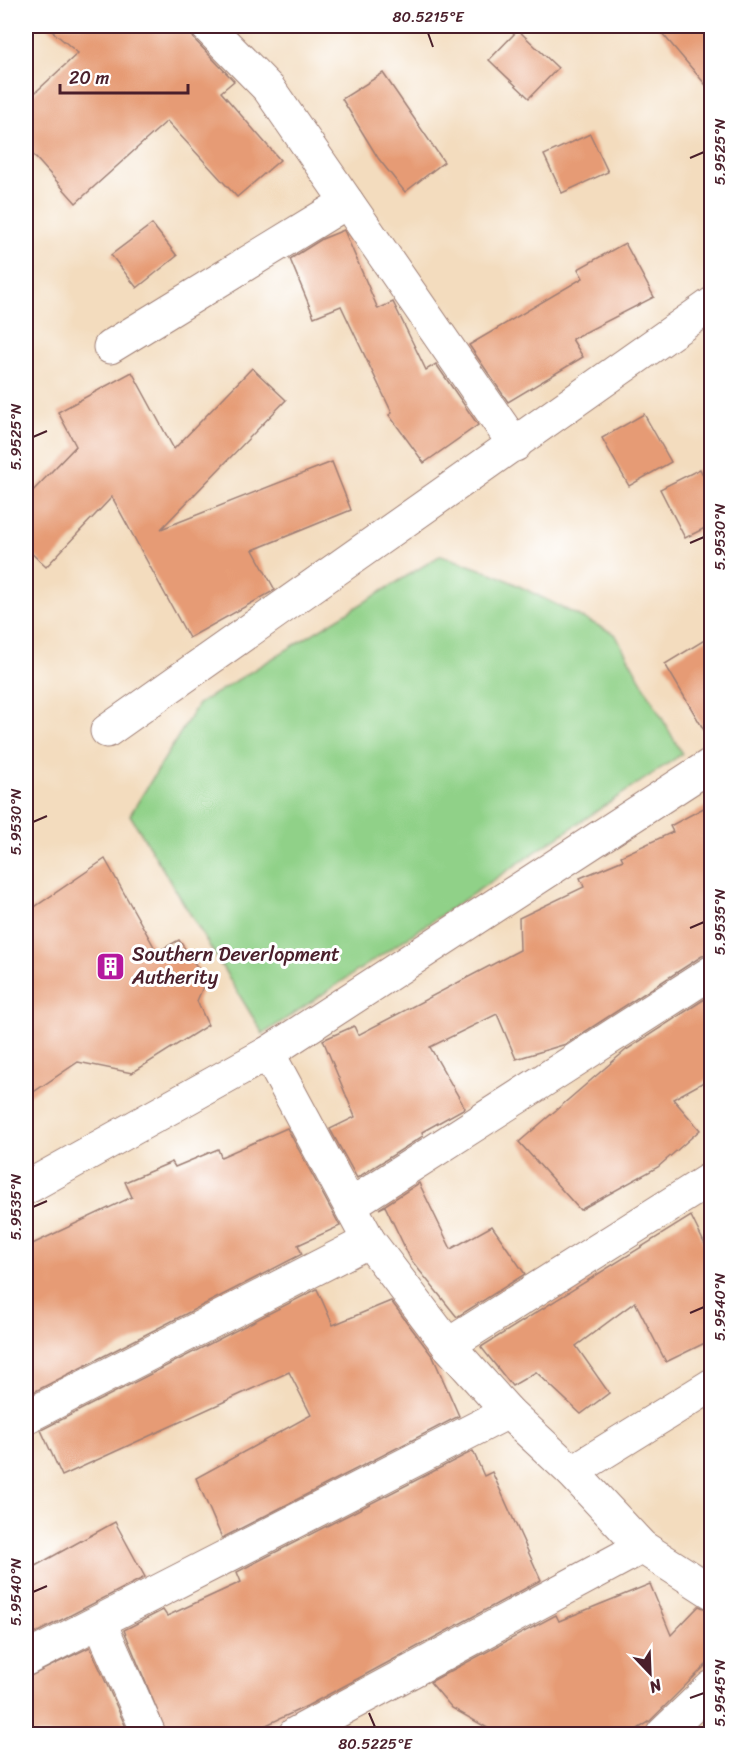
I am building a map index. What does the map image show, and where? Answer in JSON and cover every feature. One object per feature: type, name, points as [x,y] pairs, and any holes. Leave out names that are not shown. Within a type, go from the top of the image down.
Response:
[{"type":"street","points":[[213,27],[269,89],[515,445]]},
{"type":"street","points":[[110,347],[347,202]]},
{"type":"street","points":[[107,731],[515,445],[708,314]]},
{"type":"street","points":[[26,1188],[268,1053],[711,764]]},
{"type":"street","points":[[350,1205],[711,972]]},
{"type":"street","points":[[268,1053],[369,1241],[448,1345],[508,1412],[572,1472],[642,1547],[711,1592]]},
{"type":"street","points":[[448,1345],[711,1178]]},
{"type":"street","points":[[26,1417],[369,1241]]},
{"type":"street","points":[[572,1472],[711,1385]]},
{"type":"street","points":[[26,1659],[508,1412]]},
{"type":"street","points":[[295,1734],[642,1547]]},
{"type":"street","points":[[100,1623],[149,1734]]},
{"type":"street","points":[[663,1734],[711,1687]]},
{"type":"green space","points":[[441,555],[499,576],[615,634],[682,754],[263,1034],[130,815],[198,704]]},
{"type":"building","points":[[46,26],[189,26],[194,39],[234,81],[221,92],[280,160],[237,197],[167,121],[76,203],[26,147],[26,101],[78,53]]},
{"type":"building","points":[[656,26],[711,26],[711,91]]},
{"type":"building","points":[[518,30],[558,68],[529,98],[489,60]]},
{"type":"building","points":[[383,73],[444,162],[405,192],[378,158],[342,99]]},
{"type":"building","points":[[590,134],[608,172],[562,193],[544,155]]},
{"type":"building","points":[[152,224],[177,256],[137,288],[111,255]]},
{"type":"building","points":[[344,230],[378,309],[393,302],[426,370],[436,364],[478,425],[424,463],[389,415],[392,413],[341,306],[314,317],[290,259],[322,239]]},
{"type":"building","points":[[625,243],[654,297],[572,339],[583,357],[508,402],[469,345],[583,278],[578,269]]},
{"type":"building","points":[[252,368],[286,400],[161,529],[332,462],[351,510],[253,550],[275,590],[189,638],[112,497],[46,567],[26,548],[26,498],[76,446],[58,412],[132,372],[174,449]]},
{"type":"building","points":[[644,414],[671,462],[629,486],[602,438]]},
{"type":"building","points":[[700,469],[711,491],[711,525],[685,538],[660,489]]},
{"type":"building","points":[[711,636],[711,742],[665,664]]},
{"type":"building","points":[[711,804],[711,953],[702,956],[566,1044],[516,1059],[497,1014],[430,1047],[465,1108],[422,1132],[423,1136],[357,1178],[330,1129],[355,1117],[323,1040],[354,1026],[358,1035],[520,950],[519,918],[584,887],[580,878],[623,860],[621,856],[673,832],[670,826]]},
{"type":"building","name":"Southern Deverlopment Autherity","points":[[105,859],[157,952],[179,940],[206,980],[197,1001],[208,1025],[132,1073],[78,1062],[26,1097],[26,913]]},
{"type":"building","points":[[711,995],[711,1078],[673,1099],[700,1130],[658,1167],[580,1210],[519,1142],[626,1050]]},
{"type":"building","points":[[287,1128],[340,1226],[298,1245],[302,1254],[26,1396],[26,1247],[132,1197],[125,1182],[172,1162],[175,1167],[218,1149],[221,1157]]},
{"type":"building","points":[[419,1183],[451,1249],[492,1226],[525,1274],[457,1317],[411,1260],[385,1206],[379,1209]]},
{"type":"building","points":[[691,1216],[711,1257],[711,1340],[666,1362],[635,1302],[576,1346],[609,1393],[581,1414],[536,1372],[512,1386],[481,1347]]},
{"type":"building","points":[[317,1289],[333,1325],[391,1301],[433,1357],[459,1416],[222,1538],[196,1478],[311,1415],[289,1372],[62,1476],[41,1430]]},
{"type":"building","points":[[473,1451],[484,1476],[492,1472],[541,1580],[307,1706],[247,1734],[167,1734],[124,1630],[163,1610],[167,1616],[241,1582],[237,1572]]},
{"type":"building","points":[[115,1522],[145,1577],[26,1638],[26,1571]]},
{"type":"building","points":[[650,1584],[671,1635],[699,1606],[711,1611],[711,1660],[649,1722],[630,1734],[498,1734],[452,1708],[430,1682],[556,1615],[559,1621]]},
{"type":"building","points":[[90,1647],[129,1734],[26,1734],[26,1678]]},
{"type":"place","name":"Southern Deverlopment Autherity","points":[[111,966]]}]
